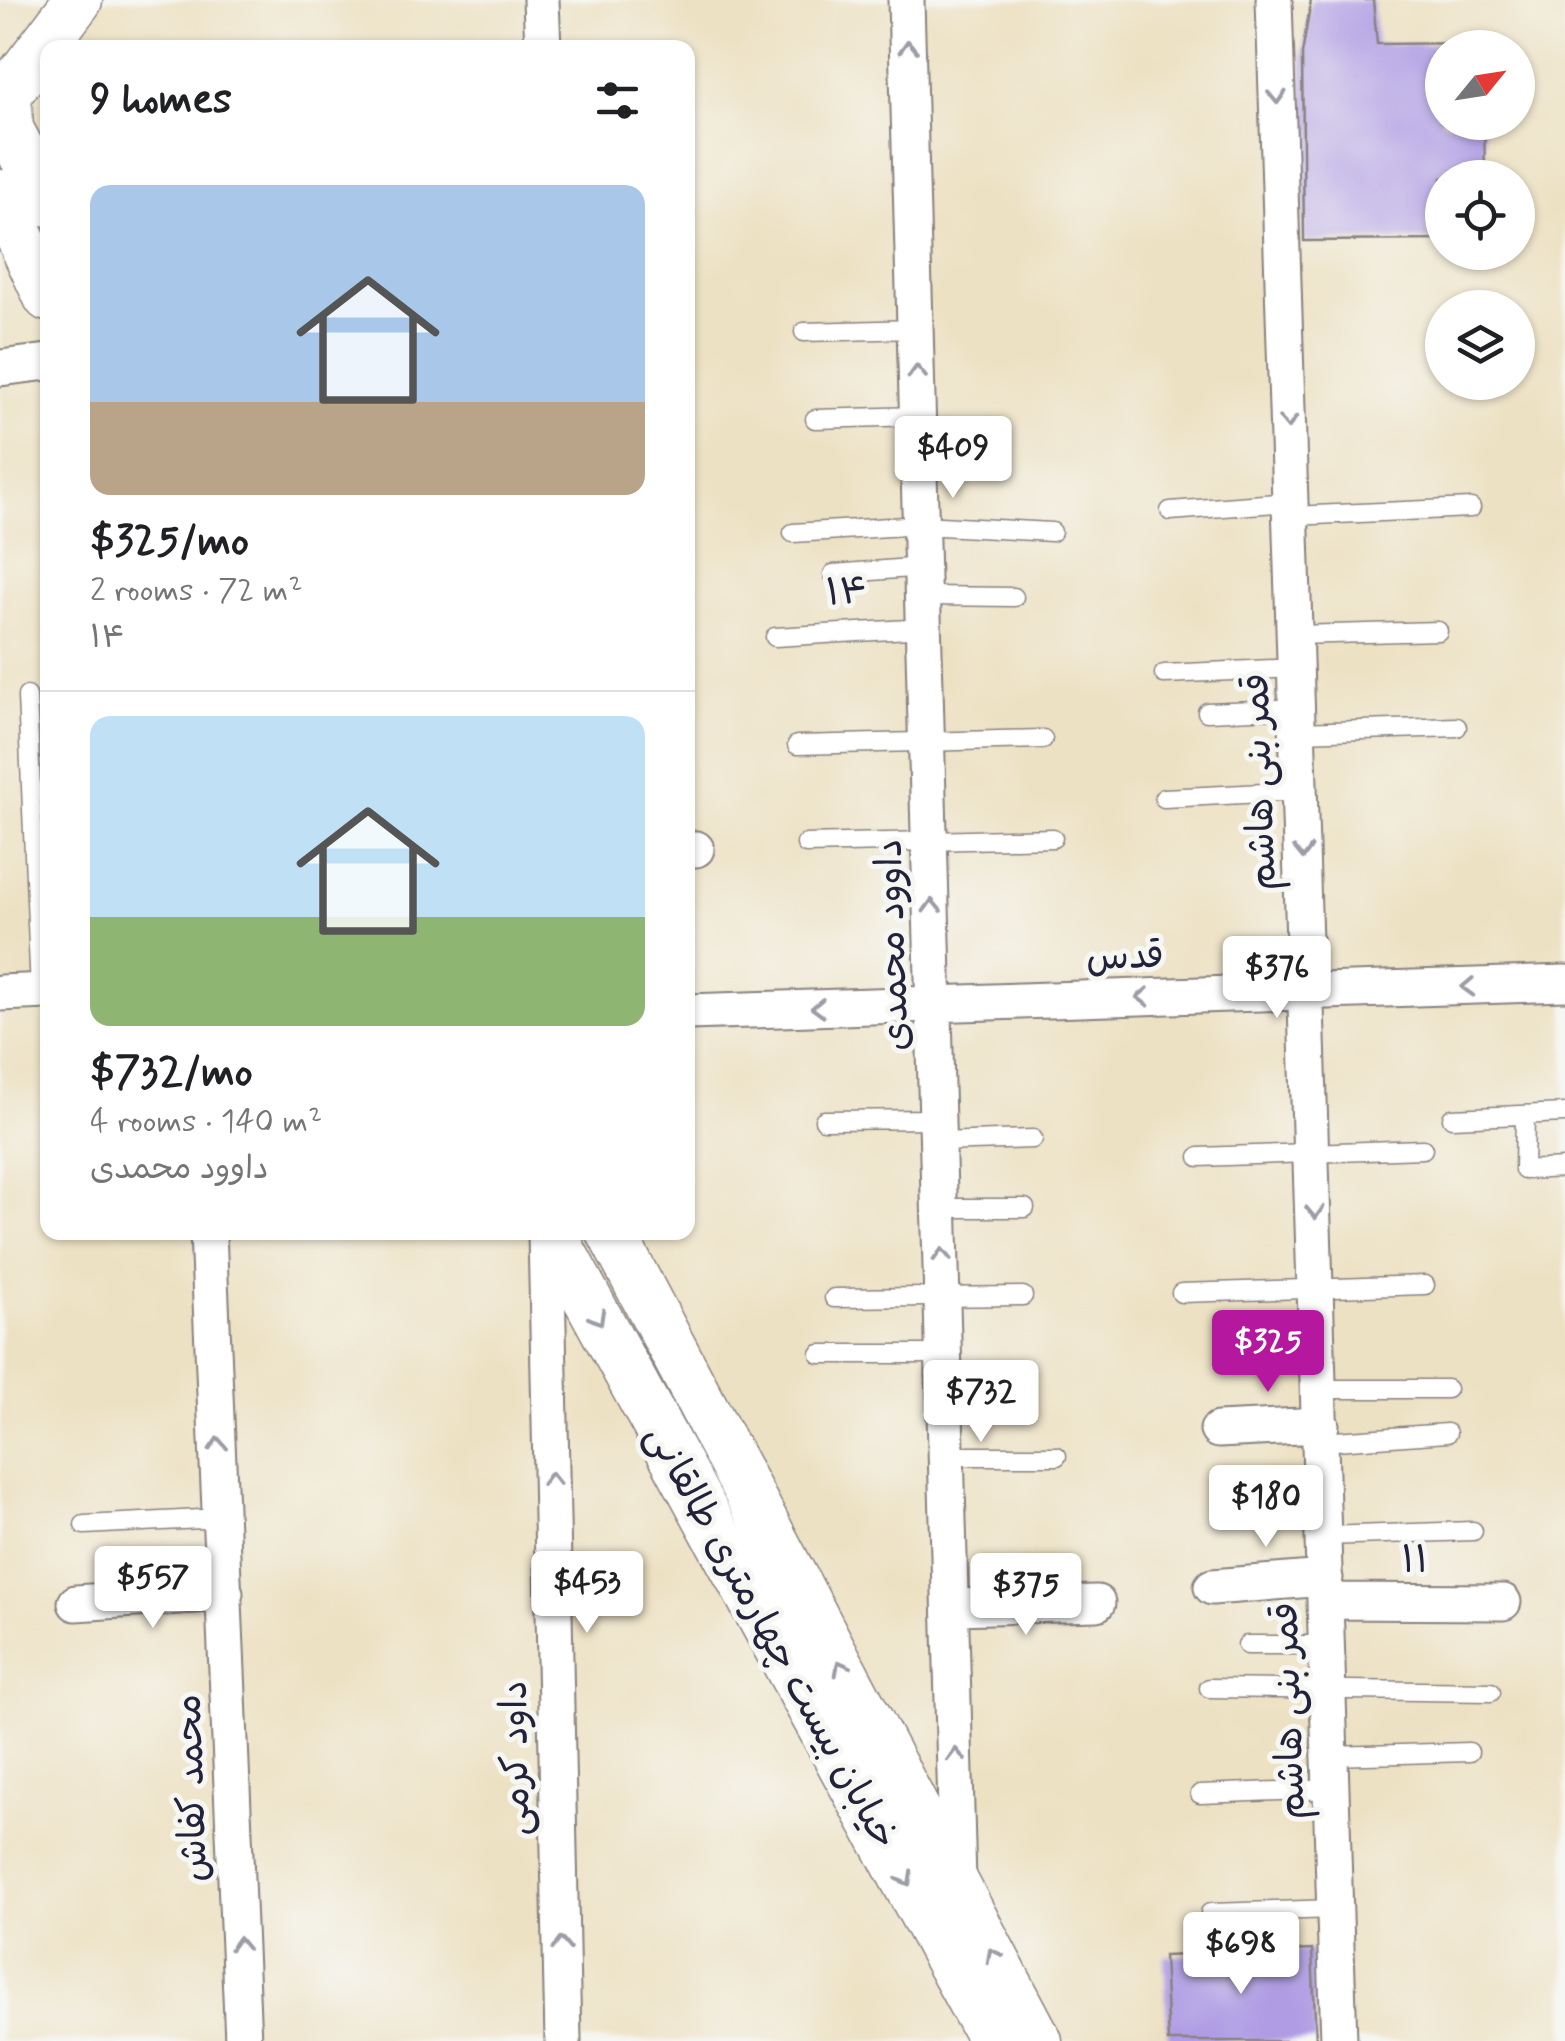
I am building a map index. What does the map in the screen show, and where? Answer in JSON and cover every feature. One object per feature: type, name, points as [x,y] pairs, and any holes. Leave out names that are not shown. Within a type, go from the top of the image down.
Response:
[{"type":"main road","points":[[48,40],[78,0]]},
{"type":"main road","points":[[40,50],[7,94],[9,129],[40,187]]},
{"type":"main road","points":[[0,194],[40,280]]},
{"type":"main road","name":"خیابان بیست چهارمتری طالقانی","points":[[553,1240],[993,2041]]},
{"type":"main road","points":[[615,1240],[1038,2041]]},
{"type":"street","points":[[541,0],[542,40]]},
{"type":"street","name":"داوود محمدی","points":[[906,0],[954,1607],[958,1888]]},
{"type":"street","name":"قمر بنی هاشم","points":[[1274,0],[1339,2041]]},
{"type":"street","points":[[0,368],[40,363]]},
{"type":"street","name":"قدس","points":[[695,1012],[1565,983]]},
{"type":"street","points":[[0,993],[40,991]]},
{"type":"street","name":"محمد کفاش","points":[[208,1240],[243,2041]]},
{"type":"street","name":"داود کرمی","points":[[549,1240],[562,2041]]},
{"type":"street","points":[[1218,1430],[1321,1434]]},
{"type":"street","name":"۱۱","points":[[1212,1586],[1503,1602]]},
{"type":"street","points":[[76,1603],[225,1593]]},
{"type":"street","points":[[954,1607],[1097,1603]]},
{"type":"lane","points":[[804,332],[916,328]]},
{"type":"lane","points":[[815,419],[918,416]]},
{"type":"lane","points":[[1170,511],[1470,508]]},
{"type":"lane","points":[[793,533],[922,525],[1052,532]]},
{"type":"lane","points":[[833,574],[924,597],[1014,597]]},
{"type":"lane","name":"۱۴","points":[[775,637],[924,597]]},
{"type":"lane","points":[[1164,674],[1438,631]]},
{"type":"lane","points":[[27,696],[40,922]]},
{"type":"lane","points":[[1206,712],[1457,727]]},
{"type":"lane","points":[[797,745],[1043,739]]},
{"type":"lane","points":[[1164,798],[1301,791]]},
{"type":"lane","points":[[806,844],[1054,838]]},
{"type":"lane","points":[[1452,1118],[1565,1113]]},
{"type":"lane","points":[[1525,1115],[1524,1170],[1565,1168]]},
{"type":"lane","points":[[824,1120],[1033,1139]]},
{"type":"lane","points":[[1199,1157],[1424,1149]]},
{"type":"lane","points":[[941,1208],[1026,1208]]},
{"type":"lane","points":[[1181,1293],[1425,1285]]},
{"type":"lane","points":[[834,1298],[944,1300],[1023,1296]]},
{"type":"lane","points":[[820,1354],[946,1354]]},
{"type":"lane","points":[[1320,1390],[1447,1389]]},
{"type":"lane","points":[[1321,1434],[1447,1433]]},
{"type":"lane","points":[[949,1456],[1057,1456]]},
{"type":"lane","points":[[1231,1502],[1323,1496]]},
{"type":"lane","points":[[84,1526],[221,1518]]},
{"type":"lane","points":[[1324,1536],[1472,1532]]},
{"type":"lane","points":[[1247,1646],[1327,1645]]},
{"type":"lane","points":[[1208,1688],[1328,1686],[1491,1692]]},
{"type":"lane","points":[[1200,1794],[1468,1752]]},
{"type":"lane","points":[[1210,1913],[1335,1909]]},
{"type":"building","points":[[1311,0],[1373,0],[1377,44],[1425,44],[1425,140],[1484,140],[1485,160],[1425,160],[1425,240],[1304,241],[1302,54]]},
{"type":"building","points":[[1312,1950],[1316,2041],[1168,2041],[1164,1956]]}]
